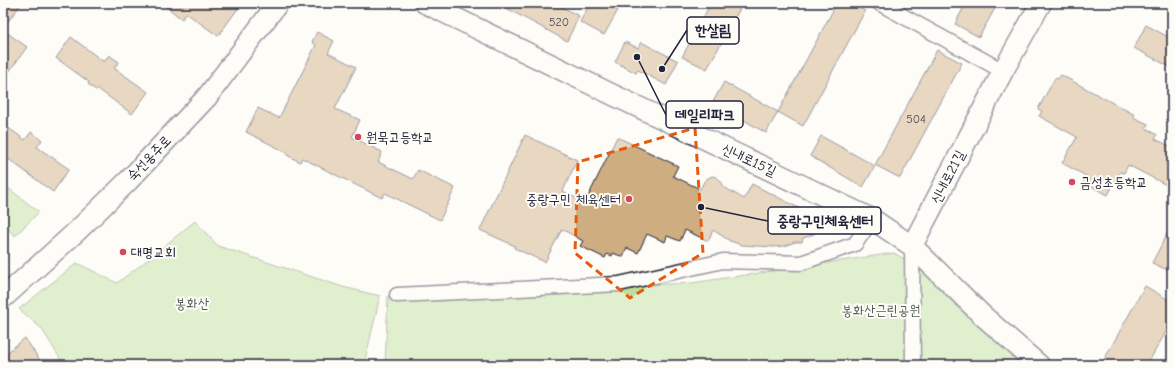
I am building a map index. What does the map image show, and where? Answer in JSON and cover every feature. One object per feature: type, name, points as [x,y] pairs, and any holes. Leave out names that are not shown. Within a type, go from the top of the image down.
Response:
[{"type":"street","name":"숙선옹주로","points":[[3,298],[129,180],[207,97],[278,3]]},
{"type":"street","name":"신내로15길","points":[[425,3],[872,218],[912,246],[982,315],[1039,365]]},
{"type":"street","points":[[879,3],[1003,72]]},
{"type":"street","name":"신내로21길","points":[[913,365],[912,246],[1003,72],[1041,3]]},
{"type":"street","points":[[397,295],[619,284],[723,261],[801,263],[855,244],[872,218]]},
{"type":"highlighted area","points":[[695,128],[703,253],[630,298],[575,253],[578,162]]},
{"type":"green space","points":[[3,184],[39,212],[15,236],[3,224]]},
{"type":"green space","name":"봉화산","points":[[195,221],[218,246],[343,287],[380,296],[364,365],[64,365],[42,329],[19,309],[77,263],[117,283]]},
{"type":"green space","name":"봉화산근린공원","points":[[894,253],[918,267],[1031,365],[385,365],[388,296],[692,283]]},
{"type":"building","points":[[3,3],[22,3],[3,28]]},
{"type":"building","points":[[161,3],[242,3],[218,36],[186,13],[182,19]]},
{"type":"building","points":[[497,3],[554,3],[579,16],[567,41]]},
{"type":"building","points":[[590,3],[615,3],[613,7],[618,10],[604,35],[580,22]]},
{"type":"building","points":[[711,3],[743,3],[707,69],[682,57]]},
{"type":"building","points":[[837,3],[850,3],[865,11],[803,126],[778,112]]},
{"type":"building","points":[[966,3],[998,3],[979,37],[955,24]]},
{"type":"building","points":[[1146,25],[1172,39],[1172,68],[1134,48]]},
{"type":"building","points":[[3,30],[27,47],[3,80]]},
{"type":"building","points":[[317,32],[334,41],[328,53],[356,67],[335,109],[360,120],[352,137],[382,152],[378,162],[413,179],[418,170],[455,188],[440,220],[385,193],[382,198],[302,158],[300,162],[287,155],[288,153],[246,132],[258,108],[279,118],[316,45],[312,42]]},
{"type":"building","points":[[71,37],[104,62],[109,55],[119,62],[114,68],[148,92],[132,114],[98,89],[97,91],[88,84],[89,82],[56,58]]},
{"type":"building","points":[[625,42],[638,48],[641,42],[678,61],[666,85],[638,70],[636,73],[615,62]]},
{"type":"building","points":[[937,50],[962,63],[900,178],[875,165]]},
{"type":"building","points":[[1061,75],[1135,115],[1133,117],[1148,124],[1146,128],[1157,135],[1155,139],[1172,147],[1172,188],[1128,165],[1124,173],[1120,172],[1108,195],[1083,182],[1086,176],[1062,163],[1077,137],[1039,116],[1042,111],[1038,109],[1055,78],[1058,79]]},
{"type":"building","points":[[724,82],[778,112],[766,133],[713,102]]},
{"type":"building","points":[[3,124],[25,140],[31,132],[42,140],[37,147],[69,169],[53,192],[3,155]]},
{"type":"building","points":[[525,135],[577,160],[563,191],[585,203],[617,137],[678,166],[673,176],[700,189],[705,180],[712,176],[721,181],[722,186],[744,199],[752,184],[828,223],[814,234],[803,238],[802,242],[773,247],[742,245],[730,241],[713,230],[708,241],[685,230],[680,241],[667,236],[665,242],[647,234],[638,253],[627,248],[623,257],[613,253],[612,256],[607,254],[605,258],[580,246],[583,241],[562,229],[545,262],[480,230]]},
{"type":"building","points":[[821,136],[875,166],[863,187],[810,156]]},
{"type":"building","points":[[1172,224],[1172,272],[1152,263]]},
{"type":"building","points":[[1145,286],[1172,302],[1172,321],[1147,365],[1101,365]]},
{"type":"building","points":[[25,338],[43,365],[3,365],[3,356]]},
{"type":"place","name":"데일리파크","points":[[637,57]]},
{"type":"place","name":"한살림","points":[[662,69]]},
{"type":"place","name":"원묵고등학교","points":[[358,137]]},
{"type":"place","name":"금성초등학교","points":[[1072,182]]},
{"type":"place","name":"중랑구민 체육센터","points":[[629,199]]},
{"type":"place","name":"중랑구민체육센터","points":[[701,207]]},
{"type":"place","name":"대명교회","points":[[123,252]]}]
